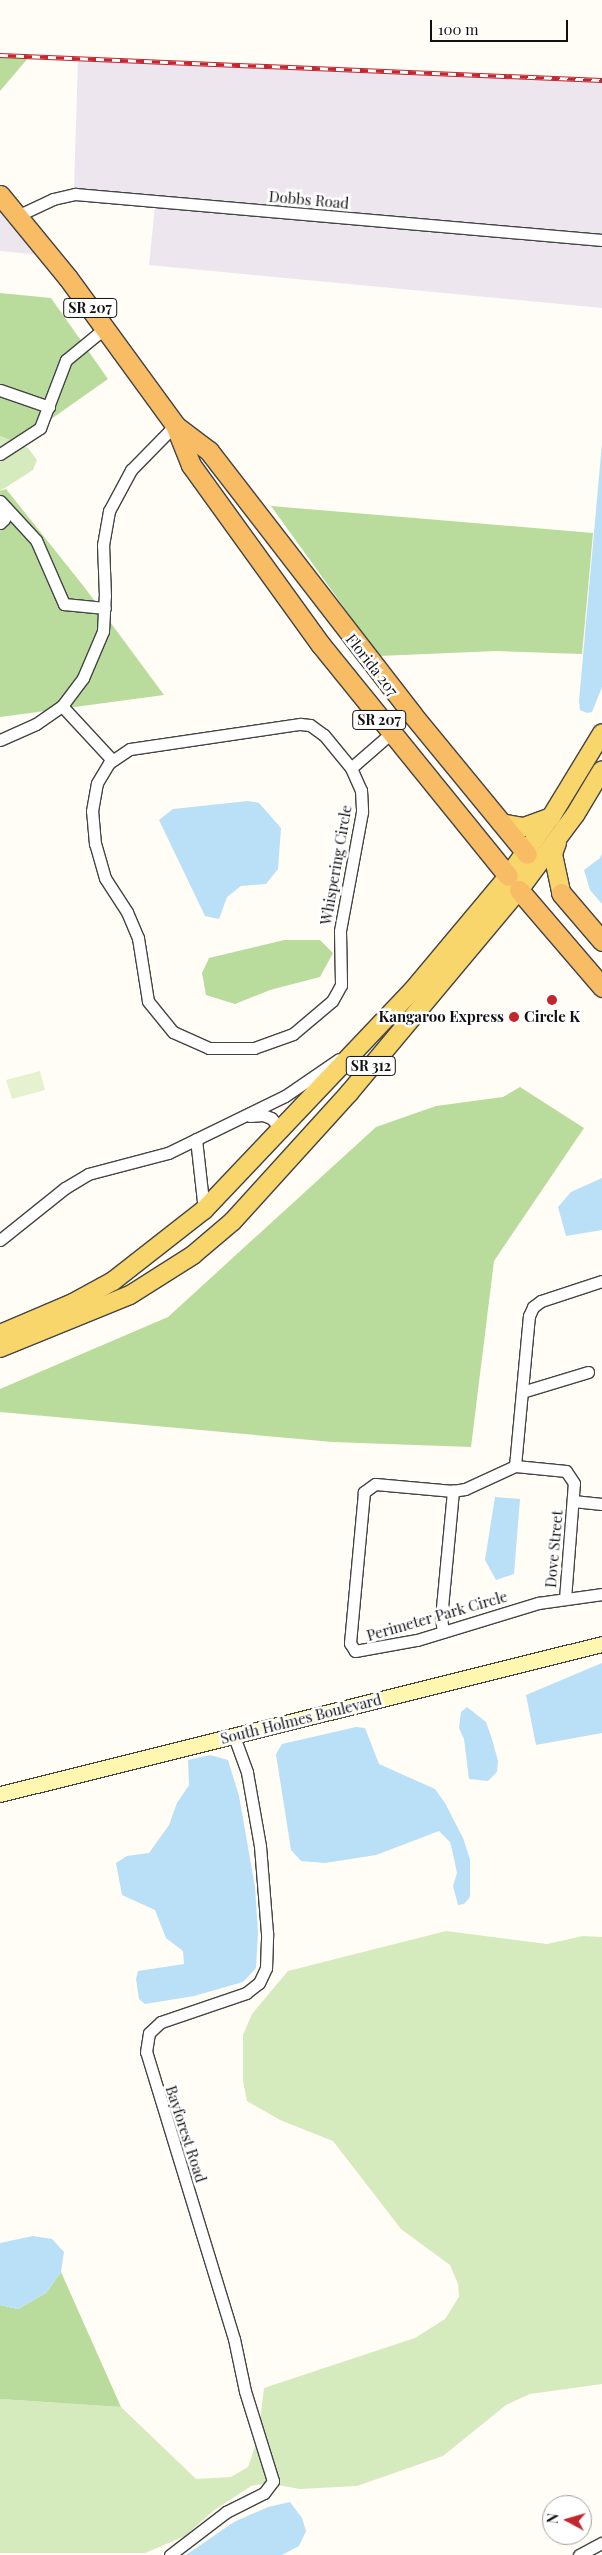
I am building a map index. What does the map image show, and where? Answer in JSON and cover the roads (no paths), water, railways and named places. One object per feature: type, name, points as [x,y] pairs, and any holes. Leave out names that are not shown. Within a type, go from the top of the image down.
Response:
[{"type":"highway","name":"SR 207","points":[[0,195],[105,328],[175,425],[191,465],[310,631],[390,734],[602,987]]},
{"type":"highway","name":"Florida 207","points":[[175,425],[209,451],[406,707],[532,860]]},
{"type":"highway","name":"SR 207","points":[[561,893],[602,942]]},
{"type":"main road","name":"SR 312","points":[[0,1348],[130,1295],[193,1255],[233,1221],[349,1093],[532,860],[551,817],[602,733]]},
{"type":"main road","name":"SR 312","points":[[532,860],[558,840],[602,770]]},
{"type":"main road","points":[[501,823],[524,827],[551,817]]},
{"type":"main road","points":[[558,840],[553,854],[561,893]]},
{"type":"main road","name":"SR 207","points":[[532,860],[561,893]]},
{"type":"main road","name":"SR 312","points":[[0,1334],[73,1303],[112,1281],[204,1210],[282,1130],[514,883]]},
{"type":"main road","points":[[204,1210],[206,1227],[216,1235]]},
{"type":"main road","name":"South Holmes Boulevard","points":[[0,1794],[602,1644]]},
{"type":"street","name":"Dobbs Road","points":[[17,216],[46,201],[75,194],[602,240]]},
{"type":"street","points":[[0,454],[40,428],[66,360],[105,328]]},
{"type":"street","points":[[0,390],[49,407]]},
{"type":"street","points":[[0,740],[36,724],[62,706],[92,663],[103,631],[105,608],[103,538],[111,505],[131,470],[175,425]]},
{"type":"street","points":[[3,508],[36,540],[64,604],[105,608]]},
{"type":"street","points":[[0,523],[4,519],[3,508]]},
{"type":"street","points":[[62,706],[112,760]]},
{"type":"street","name":"Whispering Circle","points":[[300,724],[318,729],[351,768],[361,790],[362,812],[340,932],[342,974],[338,992],[314,1019],[293,1034],[254,1048],[224,1050],[197,1044],[172,1032],[148,1001],[138,938],[127,912],[105,878],[94,844],[94,796],[102,772],[112,760],[141,746],[300,724]]},
{"type":"street","points":[[351,768],[390,734]]},
{"type":"street","points":[[0,1240],[65,1188],[88,1174],[168,1153],[285,1096],[369,1036]]},
{"type":"street","points":[[240,1117],[263,1115],[277,1122],[282,1130]]},
{"type":"street","points":[[196,1139],[204,1210]]},
{"type":"street","points":[[515,1466],[529,1316],[533,1307],[541,1301],[602,1281]]},
{"type":"street","points":[[522,1392],[588,1372]]},
{"type":"street","name":"Perimeter Park Circle","points":[[515,1466],[476,1485],[452,1491],[375,1484],[364,1492],[350,1643],[359,1653],[442,1632],[522,1607],[602,1594]]},
{"type":"street","name":"Dove Street","points":[[515,1466],[566,1471],[574,1483],[565,1599]]},
{"type":"street","points":[[442,1632],[441,1618],[452,1491]]},
{"type":"street","points":[[573,1501],[602,1504]]},
{"type":"street","name":"Bayforest Road","points":[[170,2555],[226,2512],[264,2493],[273,2481],[228,2320],[146,2052],[149,2033],[161,2022],[246,1993],[259,1983],[266,1968],[268,1933],[260,1846],[247,1772],[234,1736]]},
{"type":"street","points":[[579,2555],[602,2543]]},
{"type":"water","points":[[602,443],[602,687],[592,712],[587,713],[580,710],[579,701]]},
{"type":"water","points":[[248,801],[259,803],[281,828],[278,869],[266,884],[241,886],[227,897],[219,919],[205,916],[159,820],[173,809]]},
{"type":"water","points":[[602,853],[602,904],[590,890],[584,870],[600,858]]},
{"type":"water","points":[[602,1178],[602,1230],[566,1236],[558,1207],[571,1192]]},
{"type":"water","points":[[495,1497],[520,1499],[514,1574],[496,1580],[485,1560]]},
{"type":"water","points":[[602,1663],[602,1733],[536,1745],[526,1695]]},
{"type":"water","points":[[467,1707],[486,1722],[492,1739],[498,1761],[497,1772],[488,1781],[469,1779],[464,1739],[459,1728],[461,1712]]},
{"type":"water","points":[[356,1727],[365,1728],[379,1764],[435,1789],[445,1803],[463,1838],[470,1859],[470,1897],[464,1904],[458,1905],[453,1886],[457,1873],[450,1842],[439,1831],[376,1855],[325,1863],[301,1861],[291,1850],[276,1754],[282,1744]]},
{"type":"water","points":[[210,1755],[228,1760],[239,1796],[255,1887],[258,1933],[256,1968],[243,1982],[194,1996],[145,2004],[139,1999],[136,1979],[138,1971],[184,1964],[183,1951],[166,1938],[155,1910],[122,1895],[116,1863],[127,1856],[149,1853],[169,1825],[177,1803],[189,1785],[188,1760]]},
{"type":"water","points":[[33,2236],[52,2239],[64,2252],[61,2272],[46,2293],[18,2309],[0,2305],[0,2243]]},
{"type":"water","points":[[290,2502],[302,2518],[306,2531],[299,2546],[282,2555],[186,2555],[234,2522],[268,2507]]},
{"type":"railway","points":[[0,55],[602,80]]},
{"type":"place","name":"Circle K","points":[[552,1000]]},
{"type":"place","name":"Kangaroo Express","points":[[514,1017]]}]
